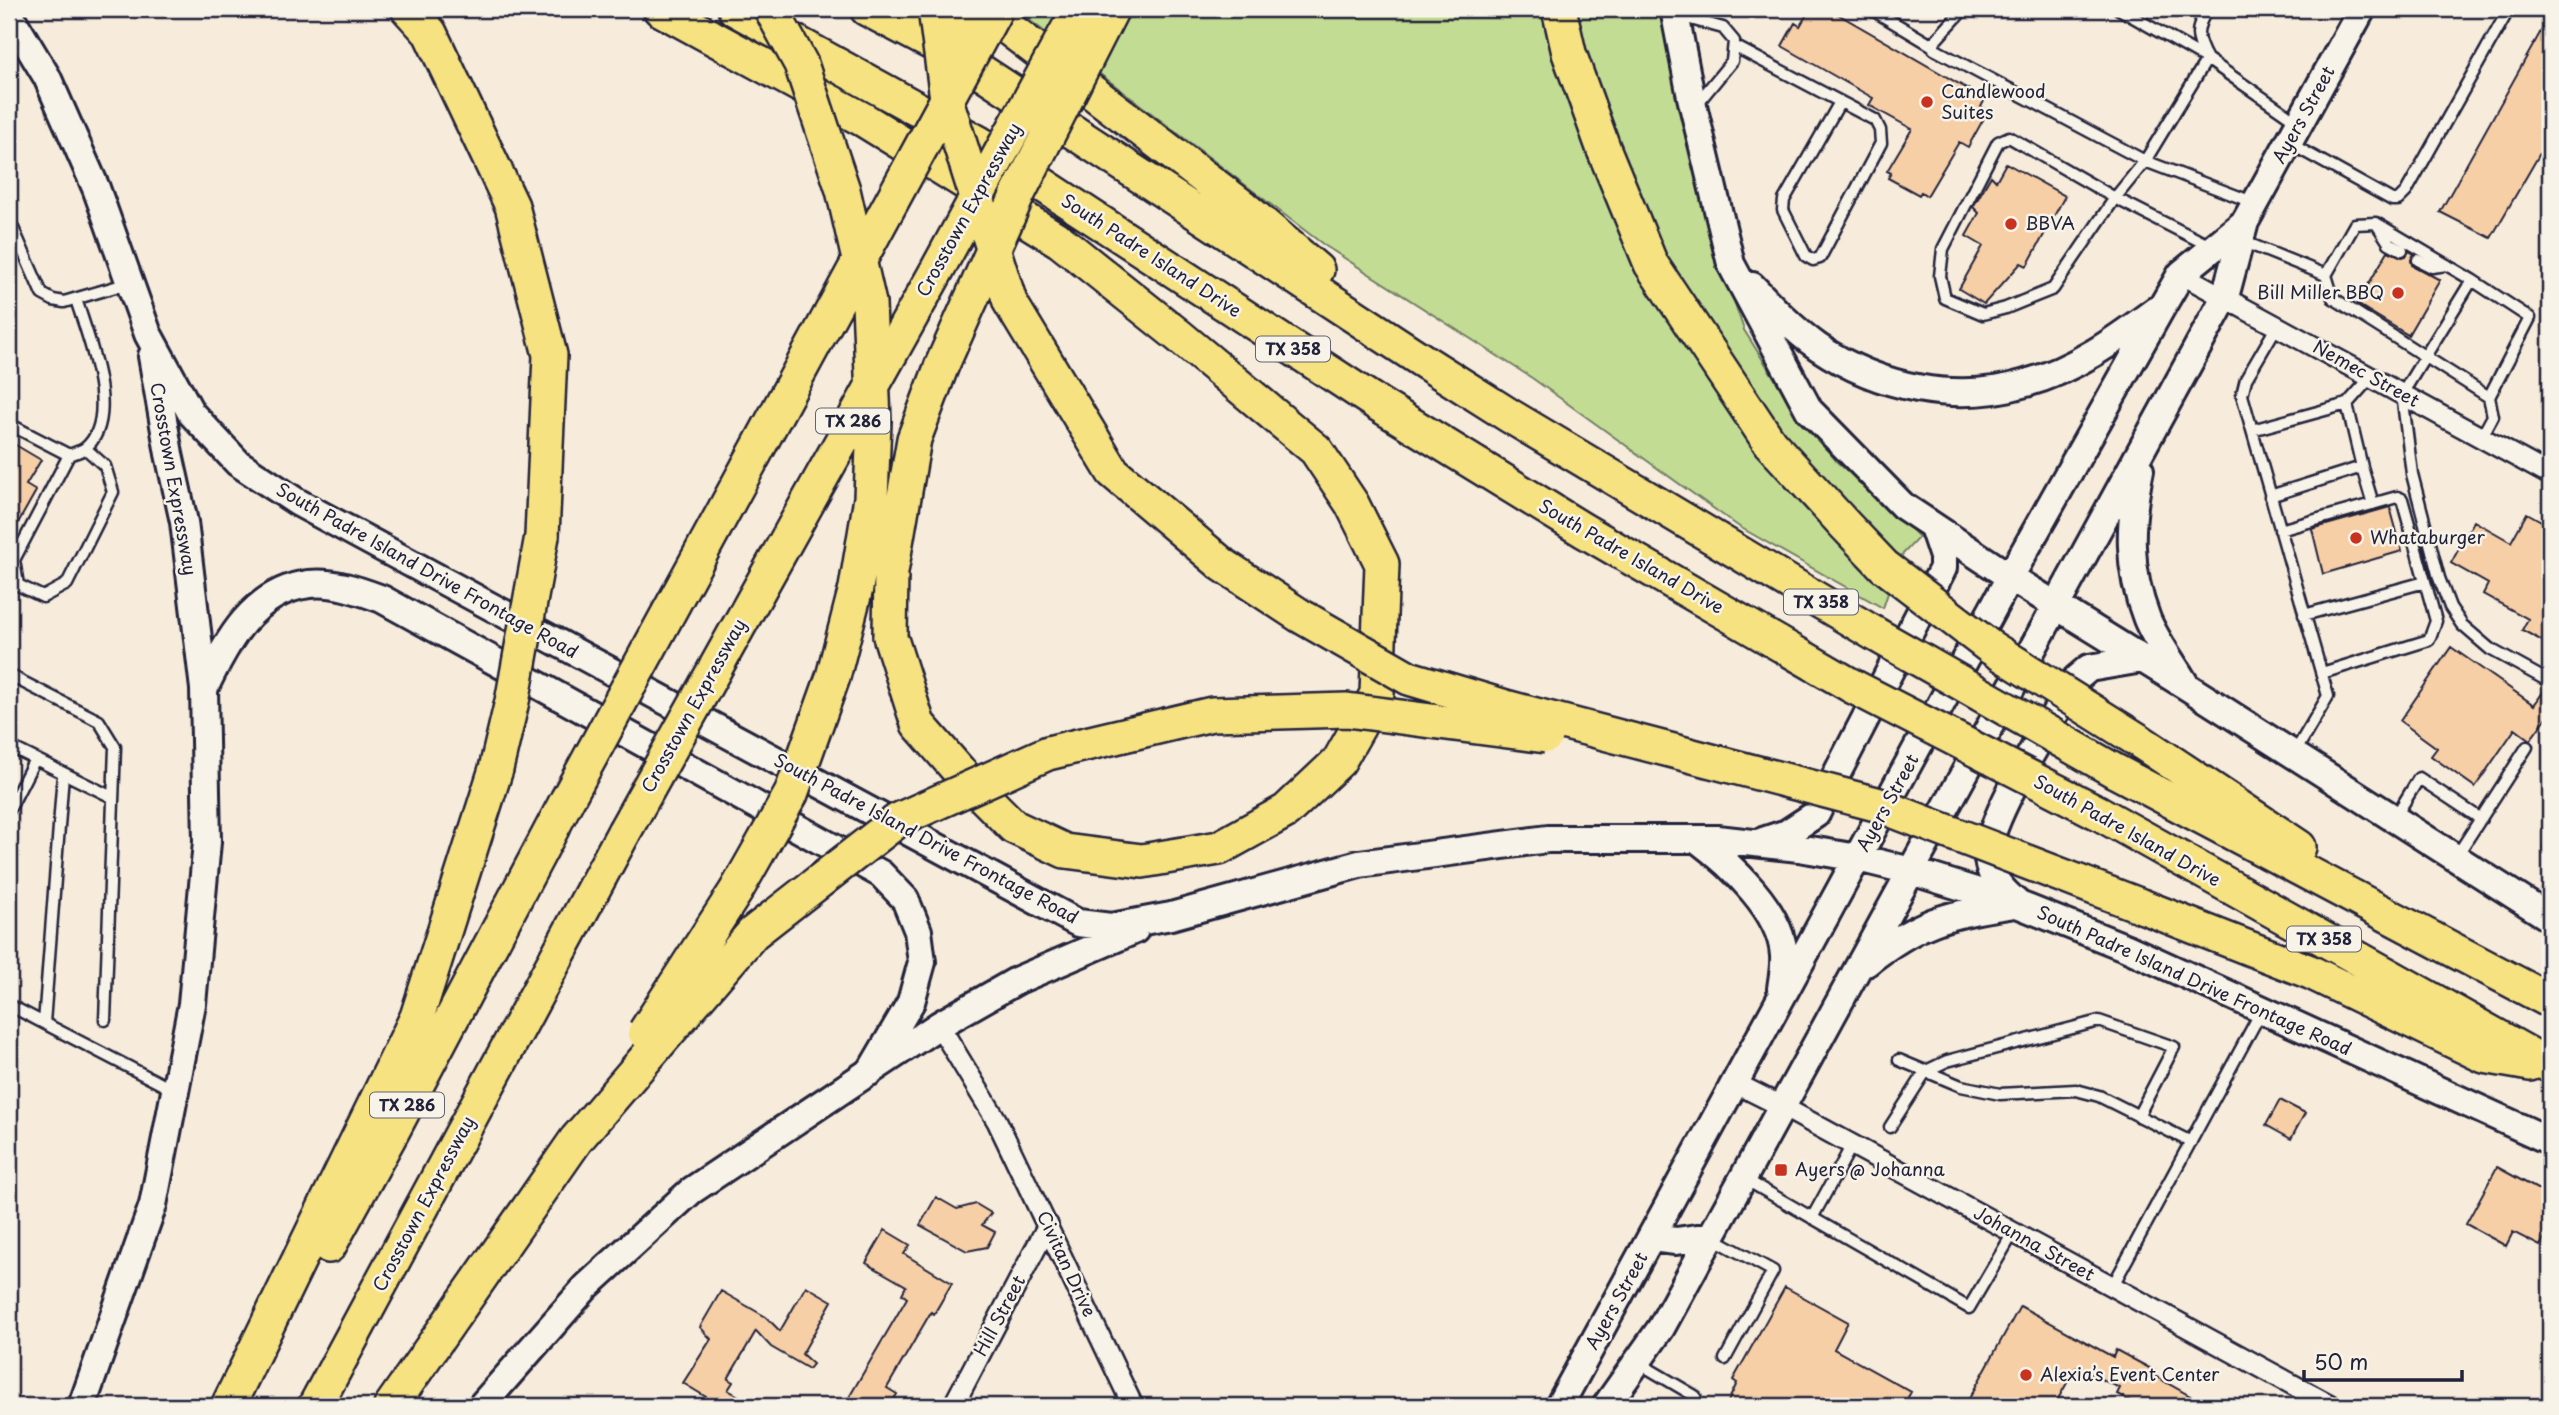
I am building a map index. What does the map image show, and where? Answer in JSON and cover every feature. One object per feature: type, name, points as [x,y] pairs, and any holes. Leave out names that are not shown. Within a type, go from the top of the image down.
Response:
[{"type":"highway","points":[[228,1406],[417,1017],[496,769],[513,697],[542,536],[550,355],[512,206],[430,33],[408,9]]},
{"type":"highway","points":[[660,9],[864,120],[1060,241],[1315,450],[1352,504],[1382,564],[1377,694],[1339,761],[1286,811],[1220,848],[1142,861],[1065,851],[1014,827],[966,779],[918,724],[890,636],[891,572],[914,439],[942,365],[1018,194],[1112,9]]},
{"type":"highway","name":"South Padre Island Drive","points":[[735,9],[979,143],[1378,404],[1583,530],[1852,686],[2098,813],[2550,1067]]},
{"type":"highway","points":[[391,1406],[576,1140],[736,891],[790,794],[832,677],[856,588],[871,498],[874,421],[869,303],[843,190],[801,64],[771,9]]},
{"type":"highway","name":"TX 358","points":[[867,9],[962,58],[1420,359],[1875,634],[2115,771],[2550,1001]]},
{"type":"highway","points":[[934,9],[948,106],[1010,302],[1113,472],[1223,565],[1299,615],[1409,677],[1510,708],[1876,804],[2311,972],[2484,1056],[2550,1067]]},
{"type":"highway","points":[[901,184],[968,9]]},
{"type":"highway","points":[[983,9],[1243,207],[1420,359]]},
{"type":"highway","name":"TX 286","points":[[241,1406],[393,1130],[567,800],[996,9]]},
{"type":"highway","name":"Crosstown Expressway","points":[[315,1406],[624,832],[936,272],[1079,9]]},
{"type":"highway","points":[[1559,9],[1569,53],[1604,150],[1651,264],[1770,443],[1884,566],[1990,648],[2141,742],[2459,952]]},
{"type":"highway","points":[[576,1140],[753,933],[898,820],[1048,753],[1212,714],[1347,710],[1484,727],[1720,764]]},
{"type":"main road","name":"Ayers Street","points":[[1606,1406],[1661,1328],[2225,298],[2247,222],[2362,9]]},
{"type":"main road","points":[[1675,12],[1693,108],[1731,264],[1809,410],[1903,506],[1933,527],[2550,918]]},
{"type":"main road","name":"South Padre Island Drive Frontage Road","points":[[9,14],[47,77],[96,188],[148,334],[191,413],[238,463],[297,502],[1078,923],[1111,927],[1171,916],[1359,864],[1548,839],[1697,839],[1755,843],[1858,858],[1911,871],[2017,904],[2127,948],[2550,1141]]},
{"type":"main road","name":"Ayers Street","points":[[1559,1406],[2010,577],[2163,305],[2182,274],[2247,222]]},
{"type":"main road","points":[[1731,264],[1776,311],[1818,347],[1871,376],[1927,391],[1986,393],[2028,383],[2071,365],[2107,345],[2163,305]]},
{"type":"main road","name":"Crosstown Expressway","points":[[82,1406],[153,1205],[192,1004],[207,842],[204,689],[184,522],[148,334]]},
{"type":"main road","points":[[2148,439],[2132,508],[2130,552],[2147,620],[2186,685]]},
{"type":"main road","points":[[1755,843],[1787,833],[1816,814],[1943,568],[1943,557],[1933,527]]},
{"type":"main road","points":[[204,689],[224,646],[241,623],[274,594],[310,584],[348,587],[382,598],[881,874],[905,899],[918,931],[922,961],[911,1002],[870,1072]]},
{"type":"main road","points":[[2017,904],[1994,879],[1988,858],[1996,819],[2076,678],[2090,668],[2142,659]]},
{"type":"main road","points":[[1697,839],[1724,859],[1764,905],[1777,929],[1785,955],[1780,1001]]},
{"type":"main road","points":[[1857,970],[1894,941],[1921,926],[1961,913],[2017,904]]},
{"type":"main road","points":[[481,1406],[586,1287],[691,1191],[939,1025],[1018,980],[1171,916]]},
{"type":"main road","points":[[1651,1238],[1676,1241],[1711,1236]]},
{"type":"street","name":"Nemec Street","points":[[2182,274],[2550,475]]},
{"type":"street","name":"Civitan Drive","points":[[939,1025],[997,1121],[1133,1406]]},
{"type":"street","name":"Johanna Street","points":[[1735,1083],[2332,1406]]},
{"type":"street","name":"Hill Street","points":[[953,1406],[1048,1225]]},
{"type":"lane","points":[[1871,9],[1934,49],[2146,161],[2247,222],[2326,275],[2333,298],[2489,397]]},
{"type":"lane","points":[[1933,46],[1964,9]]},
{"type":"lane","points":[[2119,9],[2207,59],[2294,133],[2392,200],[2398,200],[2406,192],[2509,9]]},
{"type":"lane","points":[[2207,9],[2197,28],[2200,46],[2207,59]]},
{"type":"lane","points":[[1675,12],[1723,29],[1734,41],[1732,61],[1693,108]]},
{"type":"lane","points":[[1734,46],[1875,120],[1880,130],[1881,143],[1820,258],[1813,260],[1806,256],[1783,211],[1784,200],[1840,102]]},
{"type":"lane","points":[[2207,59],[2146,161],[2115,198],[2053,289],[1983,314],[1945,299],[1940,276],[1943,249],[1998,142],[2009,137],[2115,198],[2213,247]]},
{"type":"lane","points":[[9,219],[42,294],[53,300],[64,302],[130,283]]},
{"type":"lane","points":[[2326,275],[2355,224],[2376,223],[2530,318],[2489,397],[2493,415],[2482,438]]},
{"type":"lane","points":[[2376,223],[2389,243],[2402,250]]},
{"type":"lane","points":[[2418,260],[2432,267],[2448,265]]},
{"type":"lane","points":[[2472,280],[2402,394],[2412,474],[2439,578],[2450,607],[2462,625],[2490,649],[2550,682]]},
{"type":"lane","points":[[76,299],[102,393],[103,413],[96,432],[85,448],[69,455],[14,560],[18,585],[43,597],[67,584],[113,492],[105,466],[85,448]]},
{"type":"lane","points":[[2277,326],[2246,379],[2242,395],[2328,696],[2293,754]]},
{"type":"lane","points":[[2252,430],[2347,404],[2371,377]]},
{"type":"lane","points":[[2347,404],[2373,503]]},
{"type":"lane","points":[[9,424],[69,455]]},
{"type":"lane","points":[[2270,495],[2362,467]]},
{"type":"lane","points":[[2280,530],[2373,503],[2397,497],[2402,499],[2436,621],[2429,640],[2322,673]]},
{"type":"lane","points":[[2304,615],[2425,582]]},
{"type":"lane","points":[[9,674],[99,721],[115,747],[106,1020]]},
{"type":"lane","points":[[9,746],[112,797]]},
{"type":"lane","points":[[2456,858],[2528,747]]},
{"type":"lane","points":[[10,804],[35,759]]},
{"type":"lane","points":[[44,1023],[63,774]]},
{"type":"lane","points":[[2394,819],[2419,778],[2480,819]]},
{"type":"lane","points":[[9,1005],[175,1091]]},
{"type":"lane","points":[[2112,1287],[2263,1010]]},
{"type":"lane","points":[[1890,1127],[1926,1071],[1947,1061],[2098,1021],[2174,1047],[2138,1116]]},
{"type":"lane","points":[[1899,1060],[1961,1086],[2000,1094],[2076,1090],[2099,1096],[2191,1142]]},
{"type":"lane","points":[[1812,1218],[1852,1144]]},
{"type":"lane","points":[[1742,1178],[1969,1308],[2013,1233]]},
{"type":"lane","points":[[1711,1236],[1773,1271],[1725,1359]]},
{"type":"lane","points":[[1637,1362],[1695,1396],[1690,1406]]},
{"type":"green space","points":[[1015,9],[1659,9],[1712,237],[1744,330],[1792,406],[1837,462],[1896,513],[1919,537],[1900,557],[1883,608],[1738,526],[1532,378],[1324,245]]},
{"type":"building","name":"Candlewood Suites","points":[[1810,9],[1829,9],[1985,99],[1981,107],[1988,111],[1968,147],[1959,142],[1927,196],[1921,192],[1919,195],[1888,178],[1891,173],[1887,171],[1912,129],[1869,105],[1873,98],[1782,46],[1795,23],[1800,26]]},
{"type":"building","points":[[2550,15],[2550,136],[2491,238],[2440,212]]},
{"type":"building","name":"BBVA","points":[[2006,163],[2065,196],[2027,266],[2021,263],[1984,304],[1959,289],[1983,246],[1966,236],[1979,213],[1973,207],[1991,176],[1996,181]]},
{"type":"building","name":"Bill Miller BBQ","points":[[2388,251],[2402,257],[2409,251],[2414,254],[2412,265],[2440,280],[2408,335],[2357,304]]},
{"type":"building","points":[[9,441],[41,460],[26,485],[36,491],[9,539]]},
{"type":"building","name":"Whataburger","points":[[2390,507],[2402,551],[2323,574],[2312,529]]},
{"type":"building","points":[[2527,513],[2550,526],[2550,645],[2522,630],[2528,619],[2483,594],[2488,584],[2451,563],[2474,521],[2511,542]]},
{"type":"building","points":[[2451,647],[2534,705],[2546,688],[2550,689],[2550,713],[2530,740],[2515,729],[2475,787],[2431,756],[2437,748],[2400,721]]},
{"type":"building","points":[[2280,1100],[2305,1113],[2291,1139],[2266,1125]]},
{"type":"building","points":[[2497,1167],[2550,1196],[2550,1228],[2540,1246],[2513,1232],[2506,1246],[2466,1224]]},
{"type":"building","points":[[936,1197],[957,1209],[976,1204],[991,1213],[982,1225],[995,1232],[987,1247],[967,1251],[920,1225]]},
{"type":"building","points":[[885,1230],[910,1245],[904,1254],[952,1283],[934,1314],[931,1312],[887,1388],[897,1394],[890,1406],[844,1406],[907,1298],[902,1294],[906,1286],[866,1263]]},
{"type":"building","points":[[806,1286],[832,1301],[802,1354],[813,1364],[809,1369],[771,1347],[756,1331],[728,1379],[733,1382],[728,1390],[756,1406],[721,1406],[683,1383],[711,1339],[700,1327],[721,1291],[766,1317],[780,1331]]},
{"type":"building","points":[[1785,1287],[1848,1322],[1834,1349],[1911,1392],[1903,1406],[1726,1406],[1737,1383],[1733,1380]]},
{"type":"building","points":[[2020,1306],[2113,1357],[2116,1350],[2155,1371],[2153,1375],[2208,1406],[2140,1406],[2117,1394],[2120,1388],[2076,1367],[2054,1406],[1965,1406]]},
{"type":"place","name":"Candlewood Suites","points":[[1927,102]]},
{"type":"place","name":"BBVA","points":[[2011,224]]},
{"type":"place","name":"Bill Miller BBQ","points":[[2398,293]]},
{"type":"place","name":"Whataburger","points":[[2356,538]]},
{"type":"place","name":"Ayers @ Johanna","points":[[1781,1170]]},
{"type":"place","name":"Alexia’s Event Center","points":[[2026,1375]]}]
